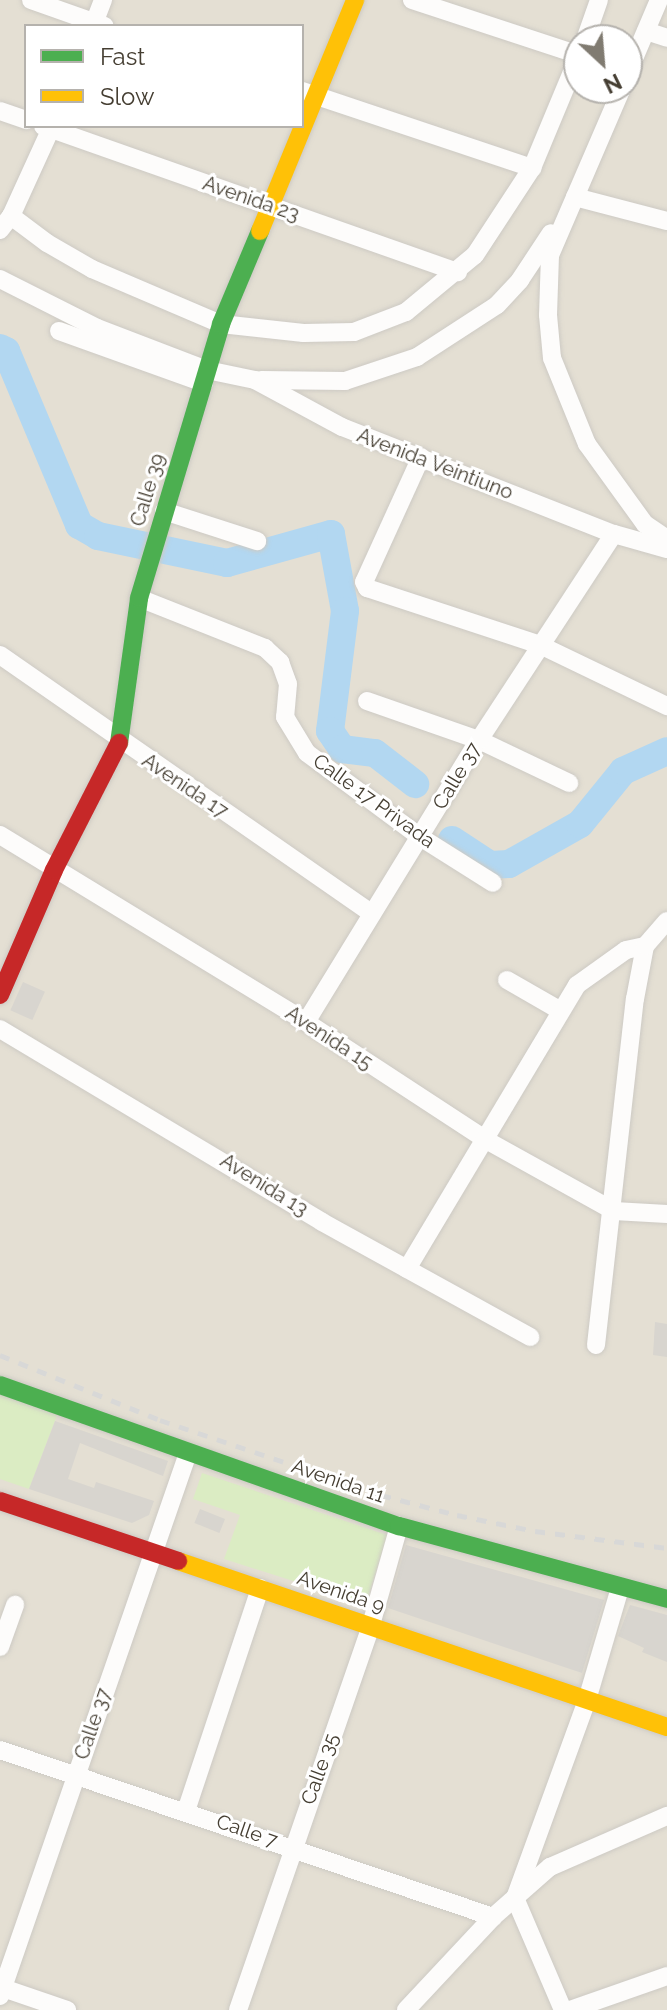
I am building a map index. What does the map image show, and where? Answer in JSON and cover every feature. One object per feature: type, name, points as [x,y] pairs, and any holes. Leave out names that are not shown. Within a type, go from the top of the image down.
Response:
[{"type":"main road","name":"Calle 39","points":[[309,93],[355,0]]},
{"type":"main road","name":"Calle 39","points":[[0,995],[54,870],[120,741],[139,598],[164,511],[221,324],[272,206],[298,128]]},
{"type":"main road","name":"Avenida 11","points":[[0,1385],[399,1526],[667,1599]]},
{"type":"main road","name":"Avenida 9","points":[[0,1501],[667,1727]]},
{"type":"street","points":[[31,0],[94,24]]},
{"type":"street","points":[[97,24],[103,0]]},
{"type":"street","points":[[412,0],[563,50]]},
{"type":"street","points":[[591,24],[599,0]]},
{"type":"street","points":[[643,38],[659,0]]},
{"type":"street","points":[[646,31],[667,38]]},
{"type":"street","points":[[309,93],[532,168]]},
{"type":"street","points":[[49,128],[6,223],[92,269],[221,324],[304,333],[354,332],[406,312],[475,255],[532,168],[563,93]]},
{"type":"street","points":[[615,104],[550,255],[548,315],[552,358],[587,444],[645,524],[667,539]]},
{"type":"street","points":[[0,111],[24,119]]},
{"type":"street","name":"Avenida 23","points":[[52,128],[458,272]]},
{"type":"street","points":[[575,197],[667,221]]},
{"type":"street","points":[[255,380],[345,381],[417,357],[497,305],[520,280],[575,197]]},
{"type":"street","points":[[0,279],[205,377]]},
{"type":"street","points":[[59,331],[205,377]]},
{"type":"street","name":"Avenida Veintiuno","points":[[205,377],[255,380],[342,427],[614,534],[667,549]]},
{"type":"street","points":[[421,457],[365,586],[540,645],[667,706]]},
{"type":"street","points":[[164,511],[257,541]]},
{"type":"street","name":"Calle 37","points":[[306,1022],[479,740],[614,534]]},
{"type":"street","name":"Calle 17 Privada","points":[[139,598],[265,648],[280,662],[288,684],[285,717],[307,753],[420,837],[493,883]]},
{"type":"street","name":"Avenida 17","points":[[0,655],[372,914]]},
{"type":"street","points":[[367,701],[479,740],[569,783]]},
{"type":"street","name":"Avenida 15","points":[[0,835],[306,1022],[486,1140],[614,1211],[667,1214]]},
{"type":"street","points":[[596,1345],[614,1211],[635,999],[645,946],[667,921]]},
{"type":"street","points":[[407,1269],[561,1011],[588,973],[626,950],[645,946]]},
{"type":"street","points":[[507,980],[561,1011]]},
{"type":"street","name":"Avenida 13","points":[[0,1029],[407,1269],[530,1337]]},
{"type":"street","name":"Calle 37","points":[[1,1991],[188,1453]]},
{"type":"street","name":"Calle 35","points":[[238,2010],[371,1625],[399,1526]]},
{"type":"street","points":[[186,1811],[260,1588]]},
{"type":"street","points":[[563,2010],[515,1898],[587,1700],[620,1588]]},
{"type":"street","points":[[0,1647],[15,1605]]},
{"type":"street","name":"Calle 7","points":[[0,1750],[493,1917]]},
{"type":"street","points":[[406,2010],[493,1917],[550,1867],[570,1855],[667,1816]]},
{"type":"street","points":[[570,2010],[667,1976]]},
{"type":"street","points":[[1,1991],[67,2010]]},
{"type":"shaded area","points":[[0,0],[667,0],[667,2010],[0,2010]]},
{"type":"green space","points":[[0,1393],[58,1413],[29,1489],[0,1479]]},
{"type":"green space","points":[[202,1473],[387,1535],[366,1604],[224,1559],[240,1515],[193,1499]]},
{"type":"building","points":[[23,982],[45,992],[32,1020],[10,1010]]},
{"type":"building","points":[[655,1322],[667,1324],[667,1357],[653,1355]]},
{"type":"building","points":[[55,1421],[168,1461],[163,1476],[80,1443],[68,1479],[94,1488],[96,1482],[154,1501],[149,1515],[132,1523],[29,1489]]},
{"type":"building","points":[[200,1509],[225,1519],[219,1533],[194,1523]]},
{"type":"building","points":[[406,1545],[604,1600],[582,1673],[388,1608]]},
{"type":"building","points":[[630,1605],[667,1615],[667,1662],[642,1652],[644,1648],[618,1636]]},
{"type":"waterway","points":[[0,348],[6,351],[79,525],[98,536],[227,563],[331,534],[345,611],[330,731],[342,749],[375,753],[415,784]]},
{"type":"waterway","points":[[452,840],[490,865],[509,864],[580,824],[623,771],[667,751]]},
{"type":"railway","points":[[0,1355],[160,1420],[381,1495],[535,1531],[667,1548]]},
{"type":"traffic: fast","points":[[119,743],[139,598],[221,324],[260,231]]},
{"type":"traffic: fast","points":[[0,1385],[399,1526],[667,1599]]},
{"type":"traffic: slow","points":[[304,124],[355,0]]},
{"type":"traffic: slow","points":[[260,231],[302,128]]},
{"type":"traffic: slow","points":[[178,1561],[667,1727]]},
{"type":"traffic: jam","points":[[0,995],[54,870],[119,743]]},
{"type":"traffic: jam","points":[[0,1501],[178,1561]]}]
